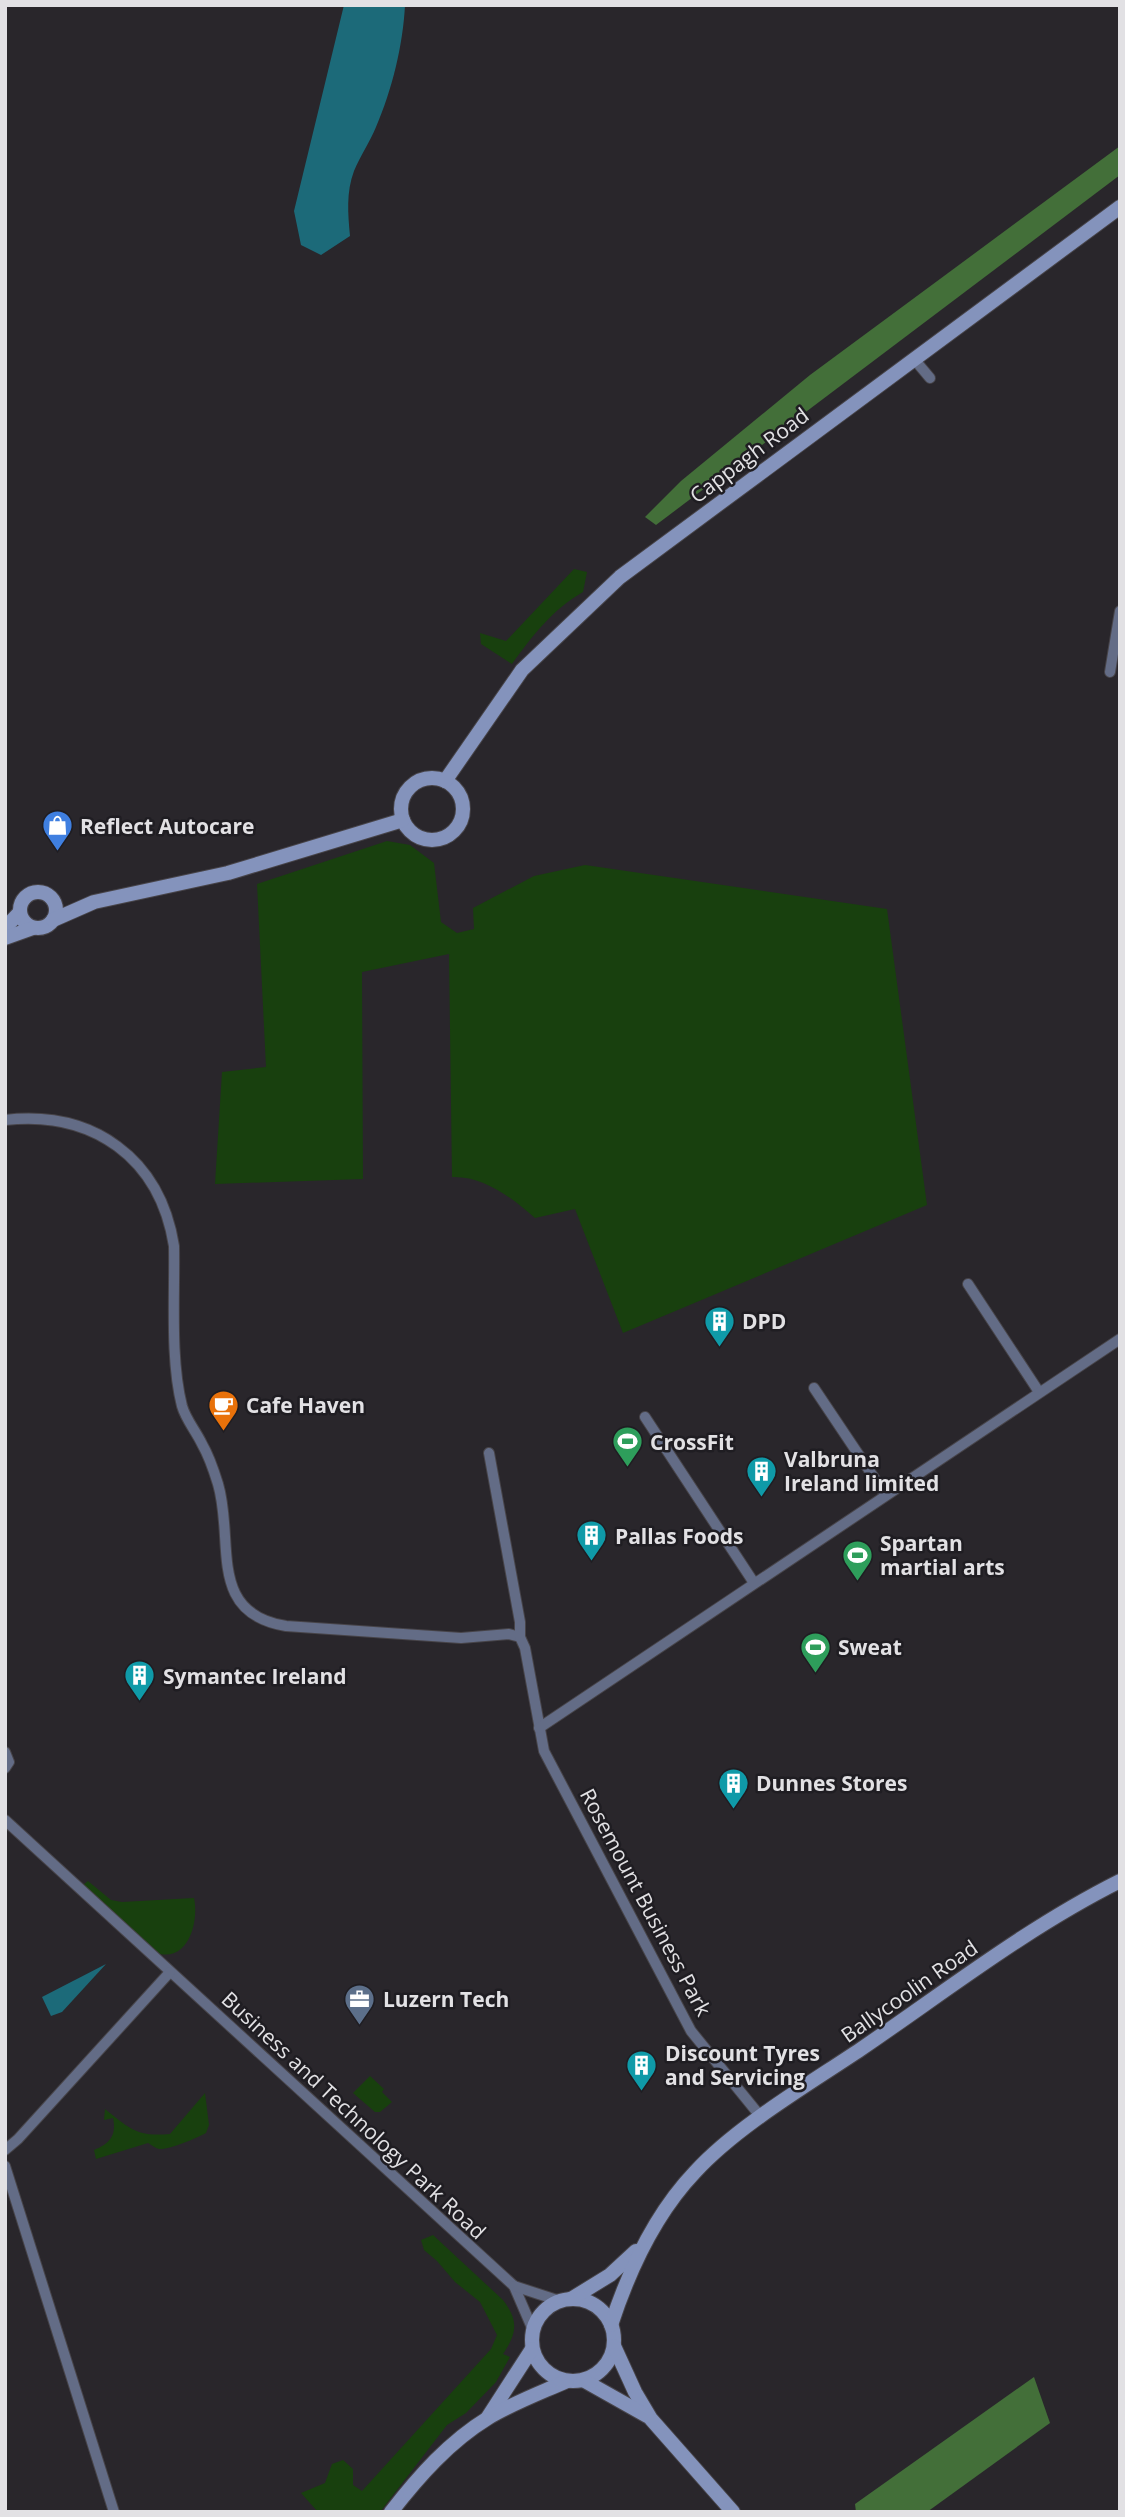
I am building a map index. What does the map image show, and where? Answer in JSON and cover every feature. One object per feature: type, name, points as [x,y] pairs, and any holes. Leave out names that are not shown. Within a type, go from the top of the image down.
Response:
[{"type":"street","name":"Cappagh Road","points":[[445,781],[522,670],[620,577],[1120,207]]},
{"type":"street","points":[[914,359],[930,378]]},
{"type":"street","points":[[1110,672],[1120,611]]},
{"type":"street","points":[[434,778],[445,781],[456,789],[461,798],[463,809],[456,828],[441,839],[431,840],[413,833],[403,820],[402,800],[407,790],[416,782],[434,778]]},
{"type":"street","points":[[5,938],[44,927],[53,920],[93,902],[228,873],[403,820]]},
{"type":"street","points":[[5,928],[20,912],[22,902],[29,894],[40,892],[52,899],[66,902],[93,902]]},
{"type":"street","points":[[52,899],[55,909],[53,920]]},
{"type":"street","points":[[20,912],[24,922],[33,928]]},
{"type":"street","points":[[5,1120],[43,1119],[66,1122],[89,1130],[120,1148],[137,1162],[161,1200],[171,1226],[174,1246],[177,1382],[183,1409],[204,1446],[218,1483],[225,1513],[228,1577],[242,1606],[255,1617],[286,1626],[461,1638],[509,1634],[520,1637]]},
{"type":"street","points":[[968,1284],[1039,1392]]},
{"type":"street","points":[[539,1728],[1120,1339]]},
{"type":"street","points":[[814,1388],[885,1494]]},
{"type":"street","points":[[645,1417],[754,1583]]},
{"type":"street","name":"Rosemount Business Park","points":[[489,1453],[520,1622],[520,1637],[525,1648],[544,1751],[691,2031],[761,2117]]},
{"type":"street","points":[[5,1752],[9,1758],[5,1768]]},
{"type":"street","name":"Business and Technology Park Road","points":[[5,1820],[514,2287],[533,2330]]},
{"type":"street","name":"Ballycoolin Road","points":[[611,2325],[621,2294],[647,2240],[683,2185],[712,2155],[761,2117],[1054,1916],[1120,1881]]},
{"type":"street","points":[[5,2150],[170,1972]]},
{"type":"street","points":[[5,2166],[114,2512]]},
{"type":"street","name":"Ballycoolin Road","points":[[565,2300],[610,2275],[647,2240]]},
{"type":"street","name":"Business and Technology Park Road","points":[[514,2287],[565,2300]]},
{"type":"street","points":[[614,2346],[603,2368],[583,2380],[567,2381],[555,2378],[537,2362],[533,2349],[533,2330],[542,2312],[565,2300],[588,2302],[599,2308],[611,2325],[614,2346],[651,2419],[733,2512]]},
{"type":"street","points":[[487,2419],[533,2349]]},
{"type":"street","points":[[583,2380],[651,2419]]},
{"type":"street","points":[[391,2512],[440,2455],[487,2419],[567,2381]]},
{"type":"green space","points":[[1120,146],[1120,175],[656,525],[645,517],[681,481],[810,375]]},
{"type":"green space","points":[[574,569],[587,572],[583,592],[552,615],[512,664],[481,644],[480,633],[506,641]]},
{"type":"green space","points":[[387,841],[410,845],[434,863],[441,922],[457,933],[474,929],[473,908],[534,876],[585,865],[887,909],[927,1205],[623,1333],[575,1209],[535,1218],[507,1196],[486,1184],[452,1177],[449,954],[362,972],[363,1179],[215,1184],[222,1072],[266,1067],[257,884]]},
{"type":"green space","points":[[88,1881],[111,1900],[122,1902],[194,1898],[195,1917],[190,1937],[178,1951],[160,1954],[83,1885]]},
{"type":"green space","points":[[370,2076],[384,2089],[382,2092],[392,2102],[380,2112],[375,2112],[353,2093]]},
{"type":"green space","points":[[205,2093],[209,2125],[206,2133],[169,2148],[159,2149],[148,2143],[96,2159],[94,2150],[108,2142],[114,2130],[113,2118],[104,2120],[105,2109],[134,2130],[149,2134],[170,2134]]},
{"type":"green space","points":[[433,2235],[508,2307],[514,2327],[511,2340],[503,2354],[510,2357],[496,2382],[466,2413],[447,2425],[380,2512],[318,2512],[301,2493],[325,2483],[332,2464],[343,2460],[353,2469],[353,2485],[362,2491],[491,2349],[497,2335],[480,2302],[455,2282],[424,2250],[421,2240]]},
{"type":"green space","points":[[1034,2377],[1050,2423],[927,2512],[856,2512],[855,2504]]},
{"type":"water","points":[[344,5],[405,5],[404,20],[396,67],[387,98],[374,133],[351,179],[348,203],[350,236],[321,255],[301,245],[294,211]]},
{"type":"water","points":[[106,1964],[62,2012],[51,2016],[42,1997]]},
{"type":"place","name":"Reflect Autocare","points":[[57,853]]},
{"type":"place","name":"DPD","points":[[719,1348]]},
{"type":"place","name":"Cafe Haven","points":[[223,1432]]},
{"type":"place","name":"CrossFit","points":[[627,1469]]},
{"type":"place","name":"Valbruna Ireland limited","points":[[761,1498]]},
{"type":"place","name":"Pallas Foods","points":[[592,1563]]},
{"type":"place","name":"Spartan martial arts","points":[[857,1582]]},
{"type":"place","name":"Sweat","points":[[815,1674]]},
{"type":"place","name":"Symantec Ireland","points":[[140,1703]]},
{"type":"place","name":"Dunnes Stores","points":[[733,1810]]},
{"type":"place","name":"Luzern Tech","points":[[360,2026]]},
{"type":"place","name":"Discount Tyres and Servicing","points":[[642,2092]]}]
